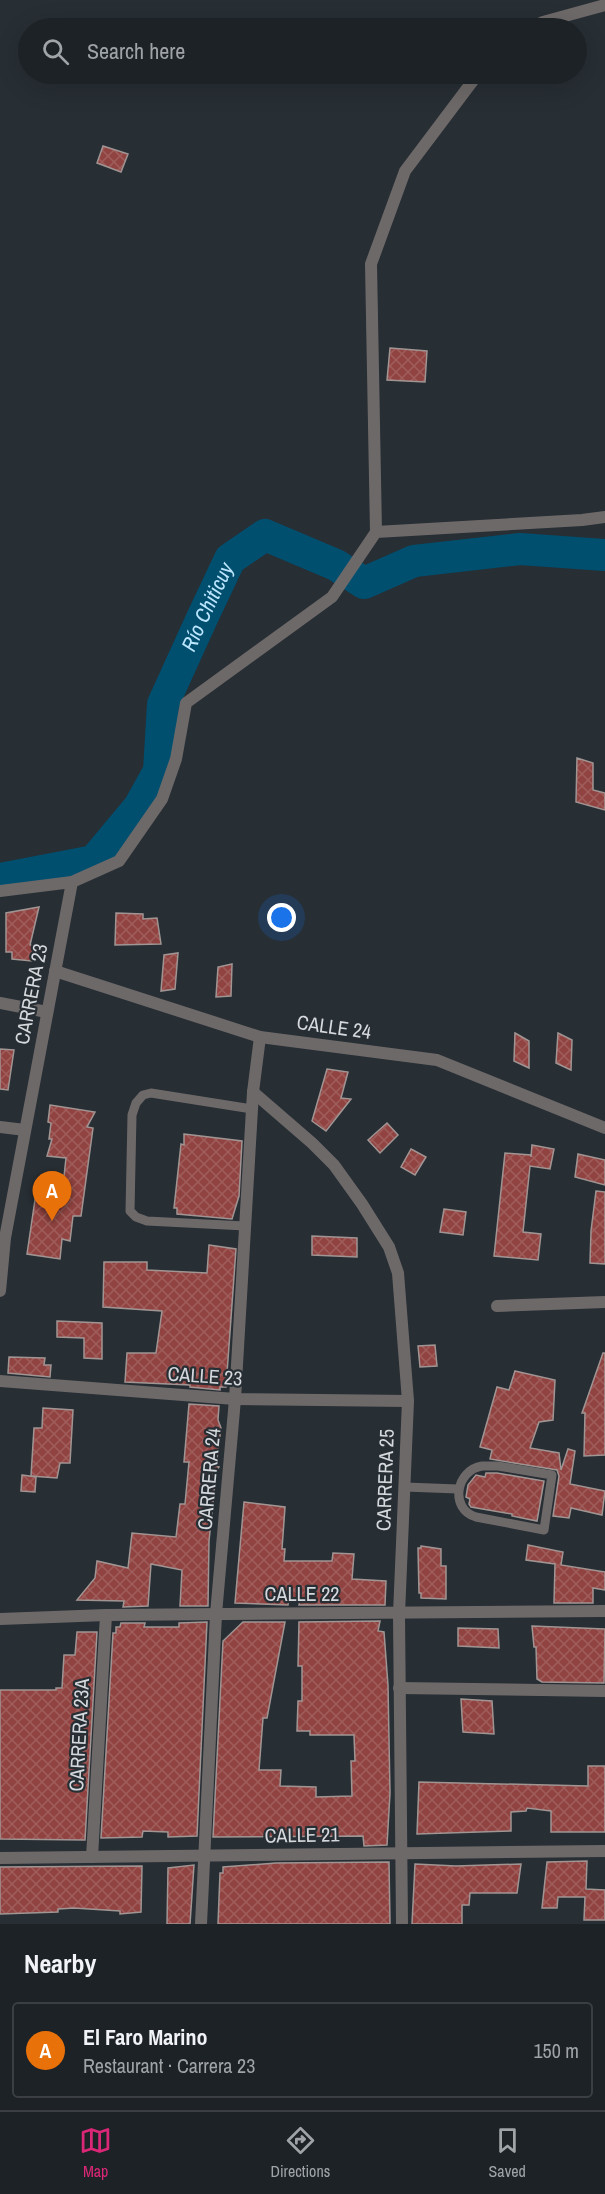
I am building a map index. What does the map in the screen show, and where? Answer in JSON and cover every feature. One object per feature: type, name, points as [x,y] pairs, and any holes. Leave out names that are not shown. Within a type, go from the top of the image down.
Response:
[{"type":"street","points":[[558,18],[605,5]]},
{"type":"street","points":[[0,891],[72,882],[119,861],[162,800],[176,759],[186,703],[332,597],[376,532],[371,264],[405,171],[470,84]]},
{"type":"street","points":[[376,532],[582,520],[605,516]]},
{"type":"street","name":"CARRERA 23","points":[[0,1291],[2,1238],[72,882]]},
{"type":"street","name":"CALLE 24","points":[[55,971],[260,1037],[437,1060],[605,1128]]},
{"type":"street","points":[[0,1004],[47,1012]]},
{"type":"street","name":"CARRERA 24","points":[[201,1924],[216,1614],[235,1399],[253,1092],[260,1037]]},
{"type":"street","name":"CARRERA 25","points":[[253,1092],[334,1165],[389,1247],[398,1273],[408,1401],[399,1614],[402,1924]]},
{"type":"street","points":[[0,1127],[25,1130]]},
{"type":"street","points":[[497,1306],[605,1302]]},
{"type":"street","name":"CALLE 23","points":[[0,1381],[235,1399],[408,1401]]},
{"type":"street","name":"CALLE 22","points":[[0,1619],[106,1615],[605,1611]]},
{"type":"street","name":"CARRERA 23A","points":[[92,1857],[106,1615]]},
{"type":"street","points":[[399,1688],[605,1691]]},
{"type":"street","name":"CALLE 21","points":[[0,1858],[605,1851]]},
{"type":"lane","points":[[245,1226],[147,1221],[136,1217],[130,1211],[132,1115],[142,1095],[151,1093],[252,1109]]},
{"type":"lane","points":[[482,1466],[498,1466],[552,1475],[544,1530],[470,1516],[458,1499],[458,1489],[467,1473],[482,1466]]},
{"type":"lane","points":[[405,1487],[458,1489]]},
{"type":"building","points":[[103,146],[128,154],[121,172],[97,163]]},
{"type":"building","points":[[390,348],[427,351],[425,382],[387,380]]},
{"type":"building","points":[[577,758],[593,763],[593,790],[605,793],[605,810],[576,802]]},
{"type":"building","points":[[39,907],[30,945],[35,946],[32,961],[12,959],[12,952],[6,952],[6,913]]},
{"type":"building","points":[[116,913],[143,914],[143,919],[157,918],[161,944],[115,945]]},
{"type":"building","points":[[178,953],[175,989],[161,991],[164,955]]},
{"type":"building","points":[[232,964],[231,996],[216,997],[218,967]]},
{"type":"building","points":[[515,1033],[529,1041],[529,1068],[514,1061]]},
{"type":"building","points":[[558,1033],[572,1040],[571,1070],[556,1063]]},
{"type":"building","points":[[0,1049],[14,1050],[8,1090],[0,1089]]},
{"type":"building","points":[[327,1069],[348,1072],[341,1098],[351,1099],[326,1131],[312,1121]]},
{"type":"building","points":[[50,1105],[95,1112],[87,1127],[93,1128],[81,1216],[73,1216],[70,1241],[62,1239],[60,1259],[27,1254],[36,1193],[62,1195],[66,1158],[47,1156],[52,1139],[49,1139],[51,1123],[48,1122]]},
{"type":"building","points":[[387,1123],[398,1135],[380,1153],[368,1140]]},
{"type":"building","points":[[184,1134],[242,1141],[239,1196],[232,1219],[177,1214],[177,1208],[174,1208]]},
{"type":"building","points":[[532,1145],[554,1149],[550,1169],[530,1166],[523,1232],[541,1234],[538,1260],[494,1256],[505,1153],[531,1155],[531,1157]]},
{"type":"building","points":[[411,1149],[426,1157],[415,1175],[401,1167]]},
{"type":"building","points":[[578,1154],[605,1160],[605,1185],[575,1177]]},
{"type":"building","points":[[596,1191],[605,1192],[605,1264],[590,1263]]},
{"type":"building","points":[[444,1209],[466,1212],[463,1235],[440,1232]]},
{"type":"building","points":[[312,1236],[357,1238],[357,1257],[312,1255]]},
{"type":"building","points":[[209,1245],[236,1249],[226,1387],[220,1387],[220,1390],[190,1387],[190,1385],[125,1382],[127,1353],[156,1353],[162,1311],[103,1307],[104,1262],[147,1262],[147,1270],[207,1273]]},
{"type":"building","points":[[57,1321],[102,1323],[102,1359],[84,1358],[84,1338],[57,1337]]},
{"type":"building","points":[[435,1345],[437,1366],[420,1367],[418,1346]]},
{"type":"building","points":[[603,1353],[605,1353],[605,1455],[584,1456],[585,1413],[582,1413]]},
{"type":"building","points":[[9,1357],[45,1358],[44,1365],[51,1365],[50,1377],[8,1373]]},
{"type":"building","points":[[515,1371],[555,1380],[553,1420],[539,1422],[530,1448],[559,1453],[561,1470],[568,1449],[575,1451],[570,1484],[605,1491],[602,1515],[571,1508],[569,1518],[553,1516],[559,1476],[557,1470],[490,1459],[492,1450],[480,1447],[497,1387],[509,1390]]},
{"type":"building","points":[[189,1404],[219,1406],[218,1420],[221,1428],[216,1466],[219,1467],[216,1473],[209,1541],[208,1606],[180,1606],[182,1570],[151,1564],[148,1606],[123,1607],[124,1601],[77,1600],[95,1578],[97,1561],[128,1568],[132,1533],[176,1537],[180,1504],[185,1504],[189,1462],[184,1462]]},
{"type":"building","points":[[43,1408],[73,1410],[70,1463],[60,1463],[57,1478],[31,1476],[34,1428],[42,1428]]},
{"type":"building","points":[[486,1473],[544,1481],[537,1521],[471,1507],[470,1499],[466,1497],[468,1485],[476,1475],[485,1477]]},
{"type":"building","points":[[22,1475],[36,1477],[35,1492],[21,1491]]},
{"type":"building","points":[[244,1502],[285,1507],[282,1549],[285,1549],[284,1561],[332,1561],[333,1553],[354,1554],[352,1579],[386,1581],[385,1605],[299,1605],[300,1600],[289,1599],[288,1605],[235,1603]]},
{"type":"building","points":[[528,1545],[563,1552],[561,1565],[605,1572],[605,1590],[593,1588],[593,1603],[554,1603],[555,1564],[526,1560]]},
{"type":"building","points":[[421,1546],[441,1549],[441,1566],[446,1566],[446,1599],[421,1598],[418,1548]]},
{"type":"building","points":[[380,1621],[378,1631],[384,1632],[388,1685],[390,1793],[387,1845],[364,1846],[363,1836],[213,1837],[223,1641],[243,1622],[285,1622],[267,1718],[263,1718],[259,1770],[281,1770],[280,1786],[316,1787],[316,1797],[352,1796],[351,1761],[355,1761],[354,1735],[310,1735],[310,1731],[297,1731],[298,1701],[302,1701],[302,1666],[298,1666],[299,1622]]},
{"type":"building","points":[[207,1622],[197,1836],[168,1837],[168,1832],[143,1831],[142,1837],[101,1838],[113,1633],[116,1633],[116,1627],[120,1627],[121,1623],[145,1623],[144,1627],[179,1627],[179,1623]]},
{"type":"building","points":[[532,1626],[605,1629],[604,1683],[542,1682],[537,1679],[536,1647],[534,1647]]},
{"type":"building","points":[[458,1628],[498,1629],[499,1648],[458,1646]]},
{"type":"building","points":[[77,1632],[97,1632],[85,1840],[0,1839],[0,1690],[56,1690],[56,1688],[62,1688],[64,1655],[75,1655]]},
{"type":"building","points":[[461,1699],[492,1701],[494,1734],[463,1732]]},
{"type":"building","points":[[588,1766],[605,1766],[605,1832],[551,1832],[551,1811],[527,1808],[526,1811],[511,1812],[511,1831],[417,1834],[419,1782],[588,1786]]},
{"type":"building","points":[[587,1861],[586,1889],[605,1890],[605,1920],[584,1920],[585,1897],[558,1897],[557,1908],[542,1908],[547,1862]]},
{"type":"building","points":[[389,1862],[390,1924],[218,1924],[220,1873],[223,1873],[223,1867],[276,1863]]},
{"type":"building","points":[[415,1864],[456,1866],[521,1864],[517,1893],[470,1893],[469,1905],[462,1905],[462,1924],[412,1924]]},
{"type":"building","points":[[194,1865],[190,1924],[167,1924],[168,1868]]},
{"type":"building","points":[[142,1866],[141,1912],[120,1914],[120,1911],[74,1908],[58,1909],[58,1912],[0,1914],[0,1867]]},
{"type":"waterway","name":"Río Chiticuy","points":[[0,879],[94,861],[139,807],[159,771],[163,704],[203,616],[230,559],[265,535],[336,565],[364,583],[414,561],[520,549],[605,555]]},
{"type":"place","name":"El Faro Marino","points":[[52,1221]]}]
